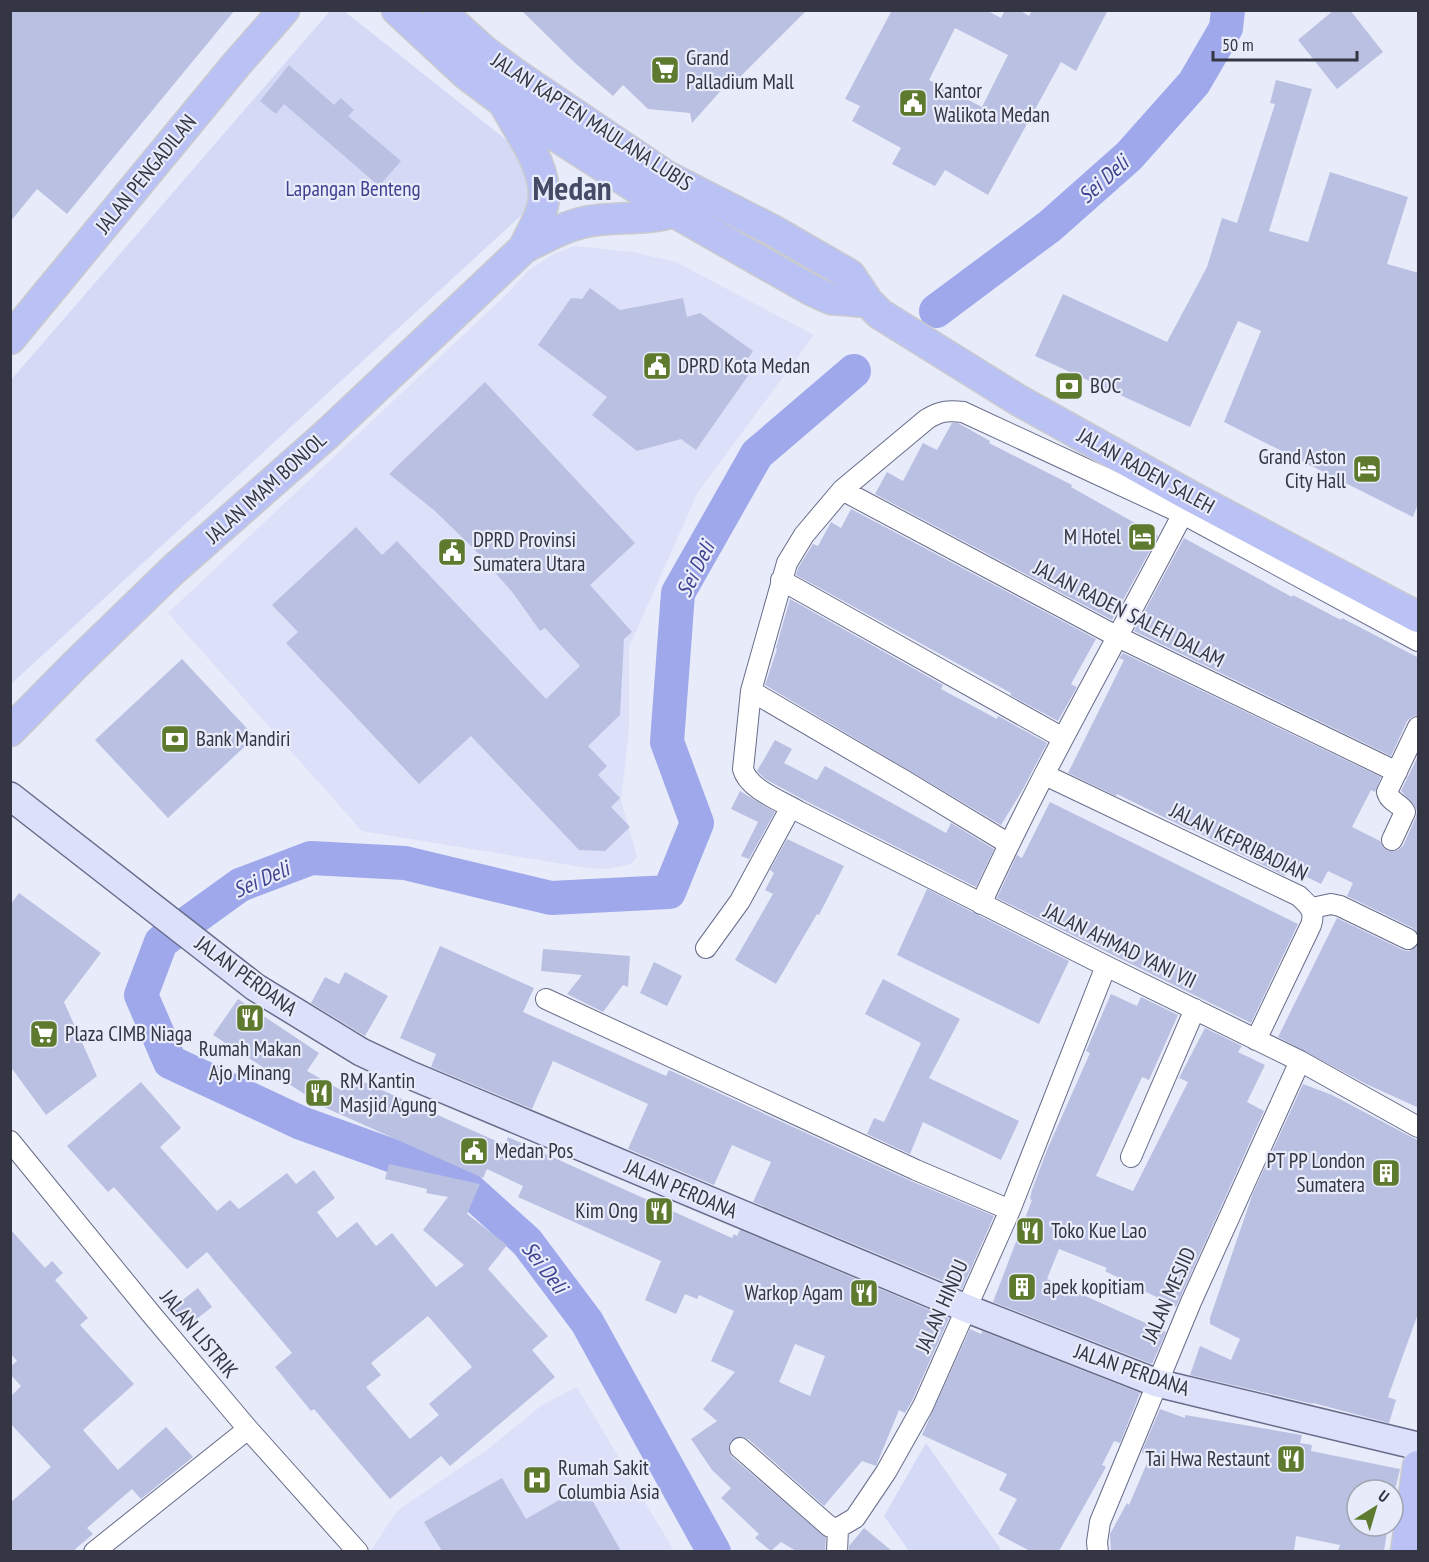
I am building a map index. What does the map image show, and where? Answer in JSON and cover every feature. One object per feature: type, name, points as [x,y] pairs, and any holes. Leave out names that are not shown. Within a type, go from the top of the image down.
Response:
[{"type":"main road","name":"JALAN PENGADILAN","points":[[10,339],[235,66],[284,10]]},
{"type":"main road","name":"JALAN KAPTEN MAULANA LUBIS","points":[[397,10],[466,74],[503,101],[674,212],[812,290],[831,299],[874,308]]},
{"type":"main road","name":"JALAN KAPTEN MAULANA LUBIS","points":[[439,10],[483,50],[518,76],[666,176],[774,231],[850,275],[874,308]]},
{"type":"main road","points":[[503,101],[518,76]]},
{"type":"main road","name":"JALAN IMAM BONJOL","points":[[503,101],[536,162],[542,178],[543,207],[524,248]]},
{"type":"main road","name":"JALAN IMAM BONJOL","points":[[10,731],[174,569],[326,435],[524,248],[559,231],[585,222],[637,219],[674,212]]},
{"type":"main road","name":"JALAN RADEN SALEH","points":[[874,308],[1187,506],[1419,616]]},
{"type":"main road","name":"JALAN PERDANA","points":[[10,796],[255,987],[361,1052],[410,1075],[968,1309],[1157,1383],[1419,1446]]},
{"type":"main road","points":[[1406,1551],[1419,1466]]},
{"type":"street","points":[[1008,844],[751,692],[781,580],[787,563],[804,536],[842,490],[938,412],[950,410],[963,412],[1187,506],[1419,640]]},
{"type":"street","name":"JALAN RADEN SALEH DALAM","points":[[842,490],[1118,637],[1396,772]]},
{"type":"street","points":[[981,904],[1008,844],[1187,506]]},
{"type":"street","points":[[781,580],[1063,738]]},
{"type":"street","name":"JALAN AHMAD YANI VII","points":[[751,692],[743,769],[744,775],[753,785],[794,809],[981,904],[1300,1061],[1419,1126]]},
{"type":"street","points":[[1392,840],[1406,812],[1387,795],[1419,727]]},
{"type":"street","name":"JALAN KEPRIBADIAN","points":[[1045,775],[1299,896],[1312,908],[1311,925],[1256,1040]]},
{"type":"street","points":[[706,948],[740,901],[794,809]]},
{"type":"street","points":[[1312,908],[1331,904],[1340,906],[1408,939]]},
{"type":"street","name":"JALAN HINDU","points":[[838,1528],[855,1518],[886,1472],[923,1406],[1010,1210],[1106,966]]},
{"type":"street","points":[[546,999],[916,1170],[1010,1210]]},
{"type":"street","points":[[1131,1157],[1196,1009]]},
{"type":"street","name":"JALAN MESJID","points":[[1098,1551],[1100,1522],[1157,1383],[1191,1302],[1300,1061]]},
{"type":"street","name":"JALAN LISTRIK","points":[[10,1141],[152,1316],[358,1551]]},
{"type":"street","points":[[94,1551],[249,1429]]},
{"type":"street","points":[[740,1449],[830,1527],[838,1528],[837,1551]]},
{"type":"shaded area","name":"DPRD Provinsi Sumatera Utara","points":[[574,246],[633,252],[676,262],[814,335],[698,492],[629,647],[629,729],[621,801],[637,857],[631,864],[607,869],[588,868],[362,831],[168,613],[511,290],[528,271],[552,255]]},
{"type":"shaded area","name":"Rumah Sakit Columbia Asia","points":[[577,1387],[674,1551],[370,1552],[397,1511],[488,1449],[542,1405]]},
{"type":"green space","name":"Lapangan Benteng","points":[[330,11],[344,11],[509,142],[539,199],[11,684],[11,380]]},
{"type":"green space","points":[[926,1443],[1002,1551],[909,1551],[884,1516]]},
{"type":"building","points":[[10,10],[235,10],[67,214],[37,189],[10,222]]},
{"type":"building","name":"Grand Palladium Mall","points":[[521,10],[807,10],[737,80],[733,77],[692,123],[690,113],[648,109],[623,85],[613,96],[575,63]]},
{"type":"building","name":"Kantor Walikota Medan","points":[[892,10],[986,10],[1001,18],[1005,10],[1019,10],[1029,16],[1032,10],[1108,10],[1076,71],[1061,62],[988,195],[945,170],[935,186],[892,164],[901,148],[852,121],[860,106],[845,99]],"holes":[[[955,28],[1008,55],[982,107],[929,80]]]},
{"type":"building","points":[[1334,10],[1350,10],[1383,52],[1337,89],[1298,40]]},
{"type":"building","points":[[289,65],[334,105],[341,98],[354,110],[348,116],[401,161],[379,186],[284,104],[276,114],[260,101]]},
{"type":"building","points":[[1276,80],[1312,89],[1269,231],[1308,242],[1330,172],[1408,197],[1387,264],[1419,273],[1419,501],[1413,517],[1224,422],[1261,331],[1238,321],[1190,427],[1035,356],[1063,294],[1167,342],[1207,267],[1222,218],[1237,223],[1275,104],[1270,103]]},
{"type":"building","name":"DPRD Kota Medan","points":[[590,288],[620,310],[683,298],[687,317],[700,313],[753,351],[745,363],[752,370],[696,450],[681,439],[637,451],[592,415],[607,397],[538,345],[571,298],[582,299]]},
{"type":"building","points":[[485,382],[635,543],[590,585],[632,632],[624,639],[620,715],[588,746],[607,766],[598,775],[620,798],[611,807],[630,827],[605,851],[579,850],[471,736],[419,784],[286,643],[298,632],[272,605],[356,527],[382,555],[397,541],[546,699],[580,666],[545,628],[540,631],[513,593],[475,550],[435,511],[389,474]]},
{"type":"building","points":[[952,423],[958,423],[990,441],[989,443],[1072,485],[1071,487],[1158,536],[1112,620],[875,494],[887,472],[903,481],[923,443],[937,450]]},
{"type":"building","points":[[851,509],[1096,639],[1071,684],[1077,687],[1058,721],[796,575],[813,544],[818,546],[831,522],[841,528]]},
{"type":"building","points":[[1184,538],[1292,597],[1293,595],[1341,620],[1342,618],[1419,658],[1419,715],[1407,721],[1391,756],[1134,631]]},
{"type":"building","points":[[790,599],[943,685],[941,689],[997,719],[998,716],[1047,743],[1001,825],[765,685]]},
{"type":"building","points":[[1123,653],[1381,777],[1375,792],[1371,790],[1352,827],[1380,841],[1388,851],[1398,850],[1403,846],[1416,817],[1417,811],[1413,803],[1401,791],[1419,754],[1419,934],[1413,928],[1347,896],[1353,883],[1328,871],[1321,884],[1289,868],[1285,876],[1117,794],[1116,796],[1068,773],[1124,660],[1119,658]]},
{"type":"building","name":"Bank Mandiri","points":[[182,659],[255,737],[168,818],[95,740]]},
{"type":"building","points":[[775,740],[792,749],[784,763],[817,780],[825,766],[946,833],[951,823],[994,849],[976,887],[765,779],[757,771]]},
{"type":"building","points":[[740,791],[775,812],[749,859],[741,856],[758,822],[731,809]]},
{"type":"building","points":[[1050,802],[1298,924],[1251,1023],[997,898],[1017,855],[1022,858]]},
{"type":"building","points":[[787,839],[844,866],[819,915],[817,914],[776,984],[735,960],[773,894],[765,890],[774,873],[770,870]]},
{"type":"building","points":[[927,889],[1069,961],[1039,1024],[897,955]]},
{"type":"building","name":"Plaza CIMB Niaga","points":[[19,893],[101,953],[64,1002],[97,1076],[46,1115],[10,1066],[10,905]]},
{"type":"building","points":[[1337,918],[1403,950],[1409,951],[1419,945],[1419,1108],[1366,1084],[1278,1037]]},
{"type":"building","points":[[440,946],[534,988],[523,1012],[666,1076],[669,1070],[911,1181],[994,1216],[962,1289],[753,1202],[771,1162],[732,1145],[714,1185],[628,1149],[648,1104],[553,1061],[532,1109],[431,1067],[436,1054],[400,1038]]},
{"type":"building","points":[[543,949],[630,956],[628,987],[623,985],[603,1012],[567,994],[582,975],[541,971]]},
{"type":"building","points":[[654,962],[682,976],[667,1006],[640,993]]},
{"type":"building","points":[[345,972],[388,996],[365,1036],[311,1003],[325,977],[339,984]]},
{"type":"building","points":[[883,979],[960,1019],[929,1078],[1019,1121],[1001,1160],[923,1122],[910,1154],[867,1134],[874,1118],[884,1122],[921,1043],[865,1014]]},
{"type":"building","points":[[1111,994],[1137,1006],[1141,997],[1178,1015],[1149,1080],[1142,1077],[1096,1176],[1133,1191],[1188,1082],[1179,1078],[1205,1028],[1242,1046],[1238,1052],[1265,1065],[1247,1102],[1264,1111],[1176,1307],[1105,1271],[1107,1268],[1059,1249],[1047,1279],[1166,1332],[1152,1364],[993,1302],[1032,1200],[1030,1199],[1032,1190],[1047,1150],[1090,1053],[1086,1051]]},
{"type":"building","points":[[238,999],[319,1053],[307,1071],[339,1089],[346,1074],[505,1145],[508,1137],[732,1238],[734,1234],[737,1236],[740,1230],[949,1318],[912,1401],[905,1413],[899,1410],[876,1466],[862,1461],[824,1506],[748,1439],[737,1437],[731,1441],[729,1451],[732,1457],[826,1538],[825,1551],[796,1551],[781,1542],[771,1551],[755,1538],[759,1534],[721,1498],[731,1488],[712,1470],[691,1439],[717,1421],[703,1409],[735,1372],[711,1361],[734,1311],[699,1295],[697,1299],[685,1294],[676,1314],[645,1300],[661,1261],[518,1197],[523,1186],[487,1169],[483,1178],[308,1100],[309,1097],[213,1035]],"holes":[[[795,1344],[825,1356],[810,1396],[779,1382]]]},
{"type":"building","points":[[141,1082],[181,1128],[160,1147],[217,1211],[230,1200],[239,1209],[287,1173],[296,1184],[314,1170],[335,1198],[317,1212],[337,1238],[357,1222],[376,1246],[392,1233],[436,1287],[464,1265],[423,1230],[448,1197],[426,1193],[427,1189],[385,1179],[389,1164],[480,1184],[467,1214],[507,1245],[488,1269],[548,1336],[532,1350],[555,1377],[450,1466],[441,1456],[390,1499],[314,1409],[311,1411],[275,1367],[292,1353],[207,1252],[187,1269],[114,1187],[108,1192],[67,1146]],"holes":[[[428,1316],[472,1367],[429,1404],[439,1415],[410,1439],[366,1387],[381,1375],[371,1363]]]},
{"type":"building","points":[[1303,1084],[1332,1095],[1419,1141],[1419,1311],[1388,1397],[1396,1400],[1389,1423],[1190,1375],[1200,1346],[1231,1360],[1240,1339],[1210,1324],[1210,1318],[1253,1193]]},
{"type":"building","points":[[10,1229],[45,1268],[52,1261],[63,1273],[55,1280],[88,1318],[80,1325],[134,1384],[83,1430],[118,1470],[166,1427],[193,1457],[141,1499],[132,1489],[87,1528],[93,1534],[73,1551],[10,1551],[10,1503],[51,1467],[10,1423],[10,1397],[21,1386],[10,1374],[10,1367],[17,1361],[10,1353]]},
{"type":"building","points":[[198,1288],[212,1307],[186,1327],[171,1309]]},
{"type":"building","points":[[970,1329],[981,1334],[982,1331],[1140,1393],[1120,1443],[1114,1441],[1102,1465],[1106,1467],[1059,1551],[1030,1551],[998,1534],[1017,1499],[999,1490],[1007,1474],[922,1435]]},
{"type":"building","points":[[1160,1409],[1185,1418],[1185,1415],[1302,1435],[1300,1443],[1312,1445],[1311,1451],[1400,1469],[1398,1478],[1345,1478],[1345,1538],[1386,1538],[1384,1551],[1338,1551],[1340,1545],[1296,1536],[1294,1551],[1111,1551],[1110,1534],[1127,1503],[1129,1505],[1150,1456],[1142,1451]]},
{"type":"building","name":"Rumah Sakit Columbia Asia","points":[[502,1478],[526,1519],[584,1486],[621,1551],[442,1551],[424,1522]]},
{"type":"building","points":[[864,1528],[892,1551],[849,1551],[849,1546]]},
{"type":"waterway","name":"Sei Deli","points":[[936,311],[1050,226],[1129,156],[1194,83],[1226,28],[1228,10]]},
{"type":"waterway","name":"Sei Deli","points":[[714,1552],[587,1322],[527,1242],[457,1179],[301,1123],[170,1062],[141,995],[161,942],[240,885],[311,858],[405,863],[551,898],[669,892],[697,823],[667,742],[678,593],[757,454],[854,371]]},
{"type":"place","name":"Grand Palladium Mall","points":[[665,70]]},
{"type":"place","name":"Kantor Walikota Medan","points":[[913,103]]},
{"type":"place","name":"DPRD Kota Medan","points":[[657,366]]},
{"type":"place","name":"BOC","points":[[1069,386]]},
{"type":"place","name":"Grand Aston City Hall","points":[[1367,469]]},
{"type":"place","name":"M Hotel","points":[[1142,537]]},
{"type":"place","name":"DPRD Provinsi Sumatera Utara","points":[[452,552]]},
{"type":"place","name":"Bank Mandiri","points":[[175,739]]},
{"type":"place","name":"Rumah Makan Ajo Minang","points":[[250,1018]]},
{"type":"place","name":"Plaza CIMB Niaga","points":[[44,1034]]},
{"type":"place","name":"RM Kantin Masjid Agung","points":[[319,1093]]},
{"type":"place","name":"Medan Pos","points":[[474,1151]]},
{"type":"place","name":"PT PP London Sumatera","points":[[1386,1173]]},
{"type":"place","name":"Kim Ong","points":[[659,1211]]},
{"type":"place","name":"Toko Kue Lao","points":[[1030,1231]]},
{"type":"place","name":"apek kopitiam","points":[[1022,1287]]},
{"type":"place","name":"Warkop Agam","points":[[864,1293]]},
{"type":"place","name":"Tai Hwa Restaunt","points":[[1291,1459]]},
{"type":"place","name":"Rumah Sakit Columbia Asia","points":[[537,1480]]},
{"type":"district","name":"Medan","points":[[572,188]]}]
